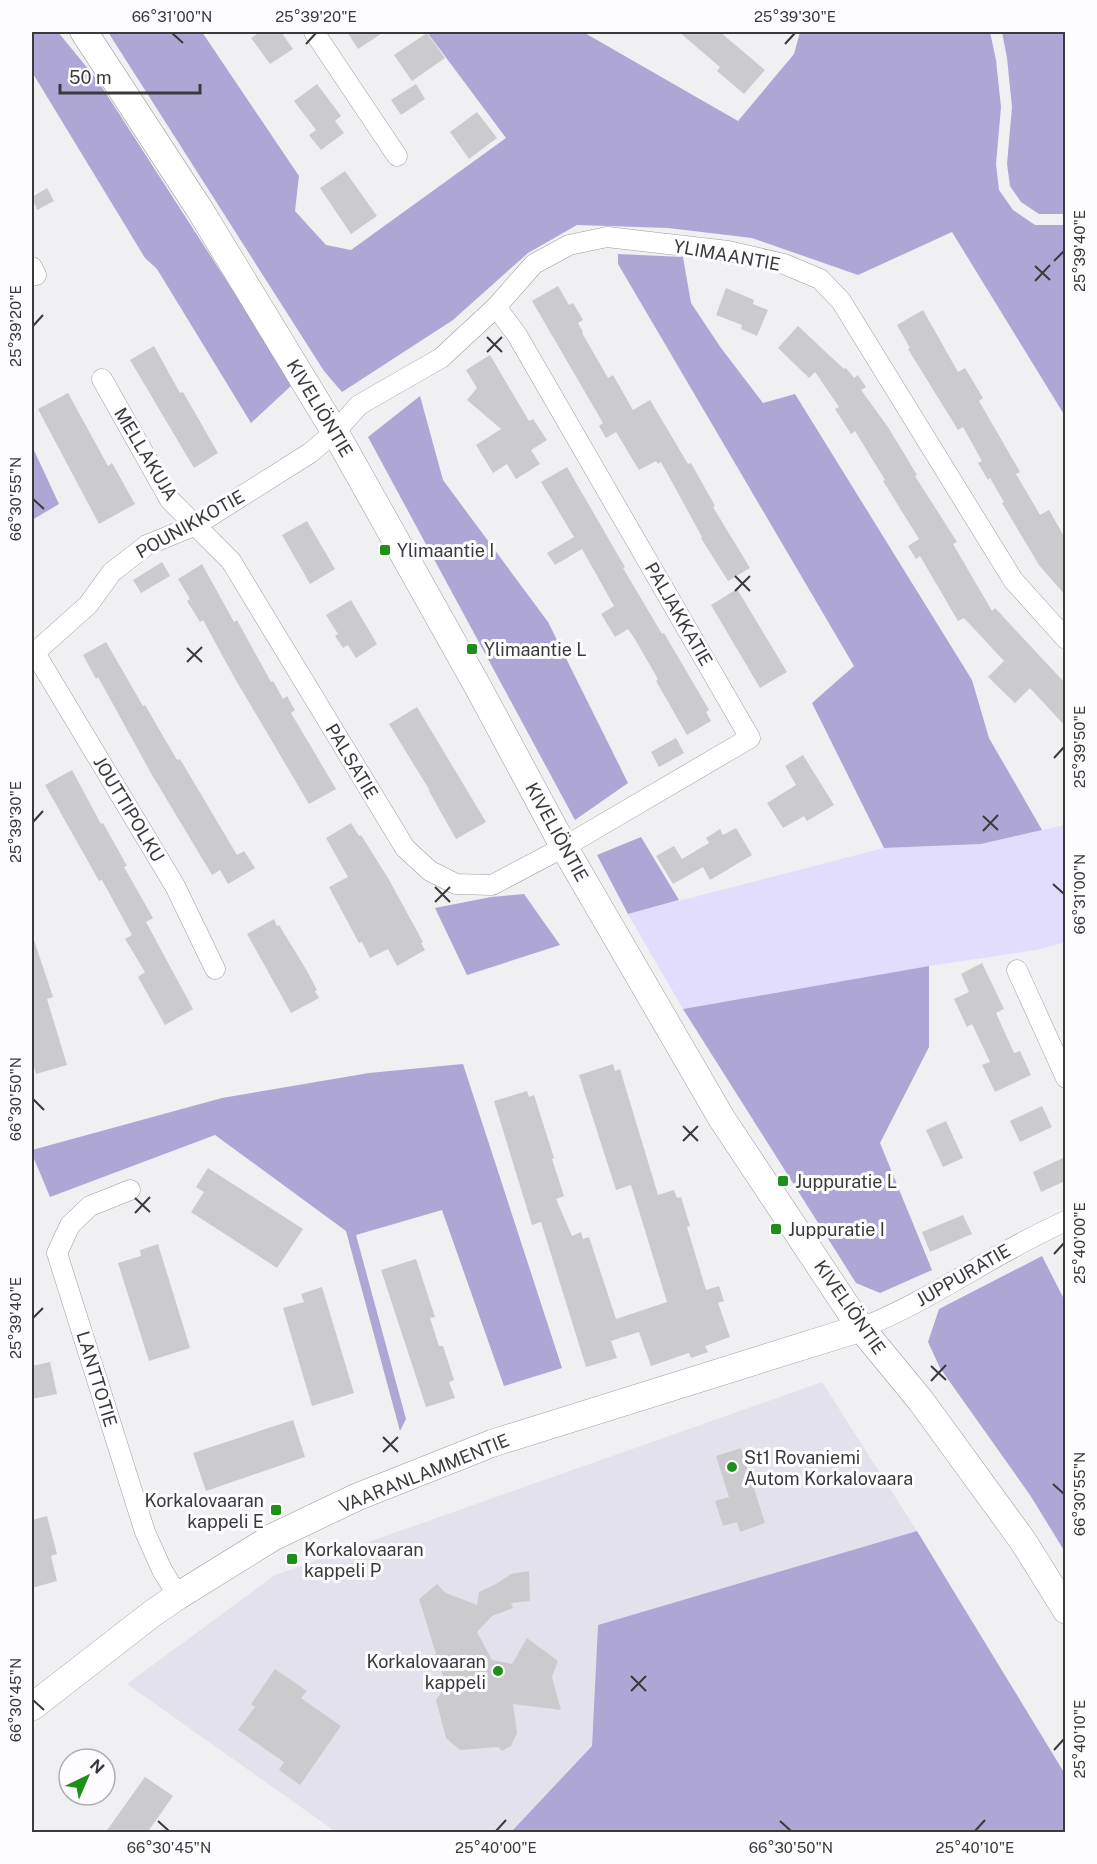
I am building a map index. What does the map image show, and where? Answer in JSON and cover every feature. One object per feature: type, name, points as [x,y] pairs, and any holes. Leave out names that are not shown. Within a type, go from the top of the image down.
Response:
[{"type":"street","name":"KIVELIÖNTIE","points":[[84,32],[200,210],[335,432],[478,687],[564,847],[722,1119],[861,1328],[921,1401],[1023,1540],[1065,1610]]},
{"type":"street","points":[[314,32],[397,156]]},
{"type":"street","name":"YLIMAANTIE","points":[[335,432],[359,405],[441,358],[496,307],[534,264],[569,245],[607,237],[728,251],[784,264],[820,279],[841,301],[1013,580],[1065,639]]},
{"type":"street","name":"PALJAKKATIE","points":[[496,307],[517,335],[750,738],[564,847]]},
{"type":"street","name":"MELLAKUJA","points":[[102,379],[170,500],[196,525]]},
{"type":"street","name":"POUNIKKOTIE","points":[[33,654],[88,605],[112,572],[147,544],[196,525],[310,453],[335,432]]},
{"type":"street","name":"PALSATIE","points":[[196,525],[231,561],[405,848],[430,872],[456,884],[492,885],[564,847]]},
{"type":"street","name":"JOUTTIPOLKU","points":[[33,654],[175,886],[215,969]]},
{"type":"street","points":[[1017,970],[1065,1078]]},
{"type":"street","name":"LANTTOTIE","points":[[130,1190],[90,1206],[70,1225],[57,1253],[145,1532],[162,1570],[178,1596]]},
{"type":"street","name":"JUPPURATIE","points":[[861,1328],[891,1316],[1031,1236],[1065,1221]]},
{"type":"street","name":"VAARANLAMMENTIE","points":[[32,1707],[178,1596],[283,1532],[357,1497],[493,1443],[861,1328]]},
{"type":"shaded area","points":[[32,32],[58,32],[98,81],[293,384],[251,423],[157,269],[145,258],[32,72]]},
{"type":"shaded area","points":[[108,32],[202,32],[299,176],[295,211],[326,245],[351,250],[506,138],[427,32],[583,32],[738,121],[794,54],[800,32],[990,32],[996,60],[1001,107],[996,164],[999,190],[1013,210],[1035,225],[1065,225],[1065,416],[952,232],[858,275],[752,238],[668,228],[577,225],[528,253],[453,320],[342,392],[324,371]]},
{"type":"shaded area","points":[[1002,32],[1065,32],[1065,214],[1039,214],[1021,202],[1010,186],[1007,164],[1012,107]]},
{"type":"shaded area","points":[[618,254],[683,257],[691,303],[721,348],[763,403],[795,394],[972,680],[989,738],[1042,830],[981,844],[884,848],[812,703],[854,666],[618,264]]},
{"type":"shaded area","points":[[420,396],[443,480],[548,622],[628,783],[575,820],[368,437]]},
{"type":"shaded area","points":[[32,446],[59,504],[32,520]]},
{"type":"shaded area","points":[[1065,825],[1065,942],[1036,950],[929,966],[683,1009],[628,914],[884,848],[981,844]]},
{"type":"shaded area","points":[[641,837],[679,900],[628,914],[597,855]]},
{"type":"shaded area","points":[[524,894],[560,945],[467,975],[435,908],[491,897]]},
{"type":"shaded area","points":[[929,966],[929,1047],[880,1143],[932,1270],[880,1293],[856,1283],[683,1009]]},
{"type":"shaded area","points":[[463,1064],[562,1368],[504,1386],[442,1210],[356,1235],[406,1419],[400,1431],[346,1231],[215,1135],[50,1197],[32,1154],[32,1150],[222,1098],[369,1073]]},
{"type":"shaded area","points":[[1042,1256],[1065,1301],[1065,1552],[1030,1495],[940,1368],[928,1342],[939,1309]]},
{"type":"shaded area","points":[[822,1382],[917,1531],[598,1625],[592,1746],[511,1832],[336,1832],[127,1684],[275,1575]]},
{"type":"shaded area","points":[[917,1531],[1065,1774],[1065,1832],[511,1832],[592,1746],[598,1625]]},
{"type":"building","points":[[260,32],[281,32],[293,49],[270,64],[251,38]]},
{"type":"building","points":[[347,32],[384,32],[358,49]]},
{"type":"building","points":[[679,32],[720,32],[765,70],[744,94],[717,71],[720,67]]},
{"type":"building","points":[[427,33],[445,58],[412,81],[394,55]]},
{"type":"building","points":[[317,84],[341,116],[335,121],[344,133],[321,150],[309,135],[316,130],[294,101]]},
{"type":"building","points":[[416,84],[425,99],[401,115],[391,100]]},
{"type":"building","points":[[477,112],[497,138],[469,159],[450,132]]},
{"type":"building","points":[[345,171],[377,216],[351,234],[320,188]]},
{"type":"building","points":[[47,188],[54,201],[37,210],[32,197]]},
{"type":"building","points":[[558,286],[569,305],[573,303],[583,320],[578,323],[582,333],[608,378],[613,375],[633,410],[650,400],[688,464],[691,463],[715,506],[713,507],[750,568],[728,581],[701,538],[661,462],[658,464],[656,461],[639,470],[616,432],[606,438],[599,426],[603,423],[532,301]]},
{"type":"building","points":[[726,288],[754,300],[753,304],[768,310],[757,336],[741,329],[742,325],[716,315]]},
{"type":"building","points":[[923,310],[958,372],[965,368],[983,398],[979,401],[1020,472],[1016,474],[1040,515],[1049,510],[1065,538],[1065,595],[1039,565],[1002,503],[1004,502],[990,478],[988,480],[978,463],[982,461],[963,427],[958,430],[908,349],[910,348],[897,325]]},
{"type":"building","points":[[798,326],[844,369],[846,368],[854,378],[858,375],[866,387],[861,390],[888,427],[917,475],[915,476],[957,542],[953,544],[992,611],[995,608],[1065,683],[1065,726],[1030,688],[1015,703],[988,677],[1004,661],[964,618],[958,621],[920,556],[916,559],[908,546],[919,539],[855,431],[851,434],[835,409],[839,407],[815,372],[809,378],[778,348]]},
{"type":"building","points":[[154,346],[180,393],[183,392],[218,453],[194,468],[130,360]]},
{"type":"building","points":[[490,355],[529,421],[533,419],[547,440],[531,450],[540,464],[516,479],[507,464],[493,473],[476,445],[501,429],[467,400],[477,388],[466,370]]},
{"type":"building","points":[[68,393],[108,466],[112,463],[135,504],[99,524],[38,409]]},
{"type":"building","points":[[567,467],[625,567],[623,568],[709,710],[706,712],[711,721],[687,735],[633,636],[628,629],[615,637],[601,614],[614,606],[582,549],[555,565],[547,553],[574,537],[541,482]]},
{"type":"building","points":[[307,521],[335,569],[310,584],[282,535]]},
{"type":"building","points":[[162,562],[170,576],[141,593],[133,580]]},
{"type":"building","points":[[202,564],[234,622],[237,620],[271,682],[273,681],[283,699],[287,696],[295,710],[291,713],[336,789],[309,804],[203,620],[200,622],[187,601],[190,599],[178,579]]},
{"type":"building","points":[[737,589],[787,672],[760,688],[711,605]]},
{"type":"building","points":[[351,600],[377,644],[356,658],[348,645],[343,648],[335,636],[338,634],[326,615]]},
{"type":"building","points":[[106,642],[143,706],[145,705],[177,760],[180,759],[237,855],[244,851],[255,868],[228,884],[220,870],[212,875],[152,775],[98,677],[96,679],[83,655]]},
{"type":"building","points":[[417,707],[486,822],[456,839],[389,724]]},
{"type":"building","points":[[676,738],[684,753],[659,767],[651,752]]},
{"type":"building","points":[[803,755],[834,805],[807,821],[804,816],[783,828],[767,803],[796,785],[785,766]]},
{"type":"building","points":[[72,770],[127,866],[124,867],[153,918],[146,922],[193,1009],[165,1025],[138,977],[145,972],[125,939],[132,935],[45,785]]},
{"type":"building","points":[[351,823],[388,878],[423,942],[421,943],[425,950],[397,966],[388,949],[370,958],[362,942],[359,943],[329,887],[348,877],[326,838]]},
{"type":"building","points":[[736,828],[752,855],[710,880],[703,867],[673,884],[656,856],[674,846],[682,859],[709,843],[706,838],[720,829],[723,835]]},
{"type":"building","points":[[274,919],[307,971],[319,998],[291,1013],[247,934]]},
{"type":"building","points":[[32,940],[34,940],[53,997],[47,999],[67,1065],[36,1074],[32,1060]]},
{"type":"building","points":[[982,963],[1004,1009],[996,1013],[1014,1053],[1020,1051],[1031,1075],[995,1092],[982,1065],[990,1062],[972,1024],[967,1027],[954,999],[969,992],[961,974]]},
{"type":"building","points":[[613,1064],[615,1071],[620,1069],[658,1195],[674,1190],[677,1198],[681,1197],[690,1226],[687,1227],[706,1290],[719,1286],[724,1301],[718,1303],[730,1337],[705,1346],[708,1352],[691,1358],[689,1353],[651,1366],[639,1332],[611,1341],[617,1358],[586,1367],[541,1222],[532,1225],[494,1101],[527,1091],[529,1097],[534,1095],[564,1196],[556,1199],[572,1236],[581,1232],[583,1239],[589,1237],[616,1319],[667,1302],[631,1185],[616,1190],[579,1075]]},
{"type":"building","points":[[1042,1106],[1052,1127],[1020,1142],[1010,1121]]},
{"type":"building","points":[[946,1121],[963,1158],[943,1167],[926,1130]]},
{"type":"building","points":[[1065,1157],[1065,1181],[1041,1192],[1033,1172]]},
{"type":"building","points":[[208,1168],[303,1229],[277,1268],[191,1212],[204,1192],[196,1187]]},
{"type":"building","points":[[963,1215],[972,1234],[930,1252],[922,1232]]},
{"type":"building","points":[[158,1244],[190,1348],[149,1361],[118,1263],[141,1256],[140,1250]]},
{"type":"building","points":[[416,1259],[435,1317],[430,1318],[439,1346],[443,1346],[454,1380],[449,1382],[455,1398],[426,1407],[381,1270]]},
{"type":"building","points":[[322,1287],[354,1393],[312,1406],[283,1308],[304,1302],[301,1294]]},
{"type":"building","points":[[50,1362],[57,1394],[32,1399],[32,1366]]},
{"type":"building","points":[[293,1420],[305,1457],[206,1491],[193,1453]]},
{"type":"building","points":[[741,1448],[765,1523],[740,1532],[737,1522],[723,1526],[715,1501],[729,1497],[716,1456]]},
{"type":"building","points":[[47,1516],[57,1554],[51,1556],[57,1581],[32,1588],[32,1520]]},
{"type":"building","name":"Korkalovaaran kappeli","points":[[529,1571],[530,1601],[511,1603],[513,1608],[492,1616],[477,1632],[492,1660],[512,1664],[527,1638],[558,1661],[552,1677],[561,1710],[513,1704],[517,1733],[511,1746],[502,1751],[498,1747],[460,1750],[446,1738],[436,1700],[446,1686],[419,1599],[437,1584],[446,1593],[477,1605],[479,1592],[511,1574]]},
{"type":"building","points":[[275,1669],[307,1691],[301,1698],[341,1726],[300,1785],[279,1770],[284,1762],[238,1730],[255,1707],[251,1704]]},
{"type":"building","points":[[145,1777],[173,1796],[147,1833],[105,1833]]},
{"type":"place","name":"Ylimaantie I","points":[[385,550]]},
{"type":"place","name":"Ylimaantie L","points":[[472,649]]},
{"type":"place","name":"Juppuratie L","points":[[783,1181]]},
{"type":"place","name":"Juppuratie I","points":[[776,1229]]},
{"type":"place","name":"St1 Rovaniemi Autom Korkalovaara","points":[[732,1467]]},
{"type":"place","name":"Korkalovaaran kappeli E","points":[[276,1510]]},
{"type":"place","name":"Korkalovaaran kappeli P","points":[[292,1559]]},
{"type":"place","name":"Korkalovaaran kappeli","points":[[498,1671]]}]
